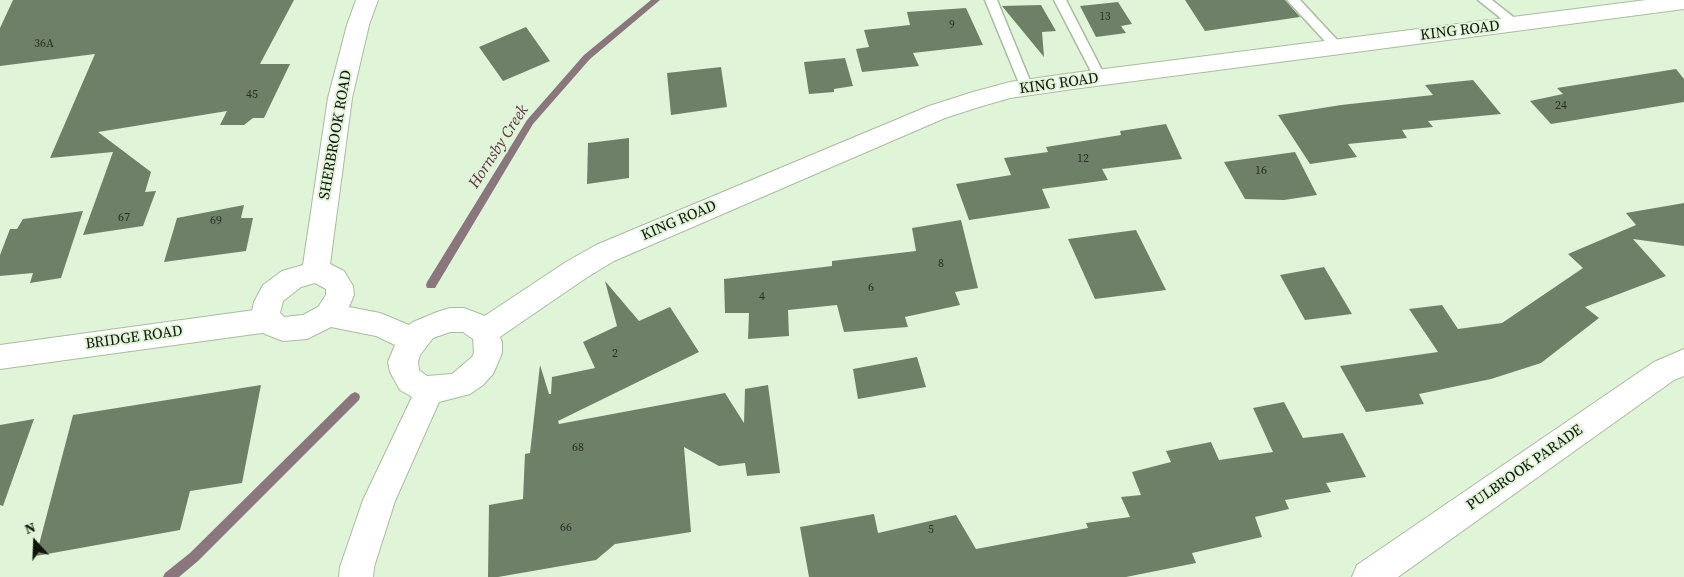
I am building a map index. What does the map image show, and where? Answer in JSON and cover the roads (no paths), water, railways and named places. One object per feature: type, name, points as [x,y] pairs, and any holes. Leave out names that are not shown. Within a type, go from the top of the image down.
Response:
[{"type":"street","name":"SHERBROOK ROAD","points":[[315,272],[320,250],[324,202],[340,98],[358,25],[367,0]]},
{"type":"street","name":"KING ROAD","points":[[484,332],[576,270],[624,245],[936,112],[973,100],[1027,88],[1684,2]]},
{"type":"street","points":[[315,272],[326,274],[334,279],[339,286],[338,300],[328,315],[307,327],[295,330],[275,326],[269,320],[266,312],[268,302],[281,285],[292,279],[315,272]]},
{"type":"street","points":[[328,315],[380,325],[413,340]]},
{"type":"street","name":"BRIDGE ROAD","points":[[0,357],[269,320]]},
{"type":"street","points":[[450,320],[464,320],[475,324],[484,332],[488,342],[488,353],[483,365],[473,376],[452,387],[430,390],[419,387],[410,381],[405,372],[406,352],[413,340],[423,330],[437,324],[450,320]]},
{"type":"street","name":"PULBROOK PARADE","points":[[1369,577],[1664,371],[1684,362]]},
{"type":"street","points":[[356,577],[379,500],[430,390]]},
{"type":"lane","points":[[991,0],[1027,88]]},
{"type":"lane","points":[[1060,0],[1100,78]]},
{"type":"lane","points":[[1294,0],[1337,47]]},
{"type":"lane","points":[[1484,0],[1516,24]]},
{"type":"waterway","name":"Hornsby Creek","points":[[431,285],[530,122],[587,57],[656,0]]},
{"type":"waterway","points":[[169,577],[194,557],[355,397]]}]
